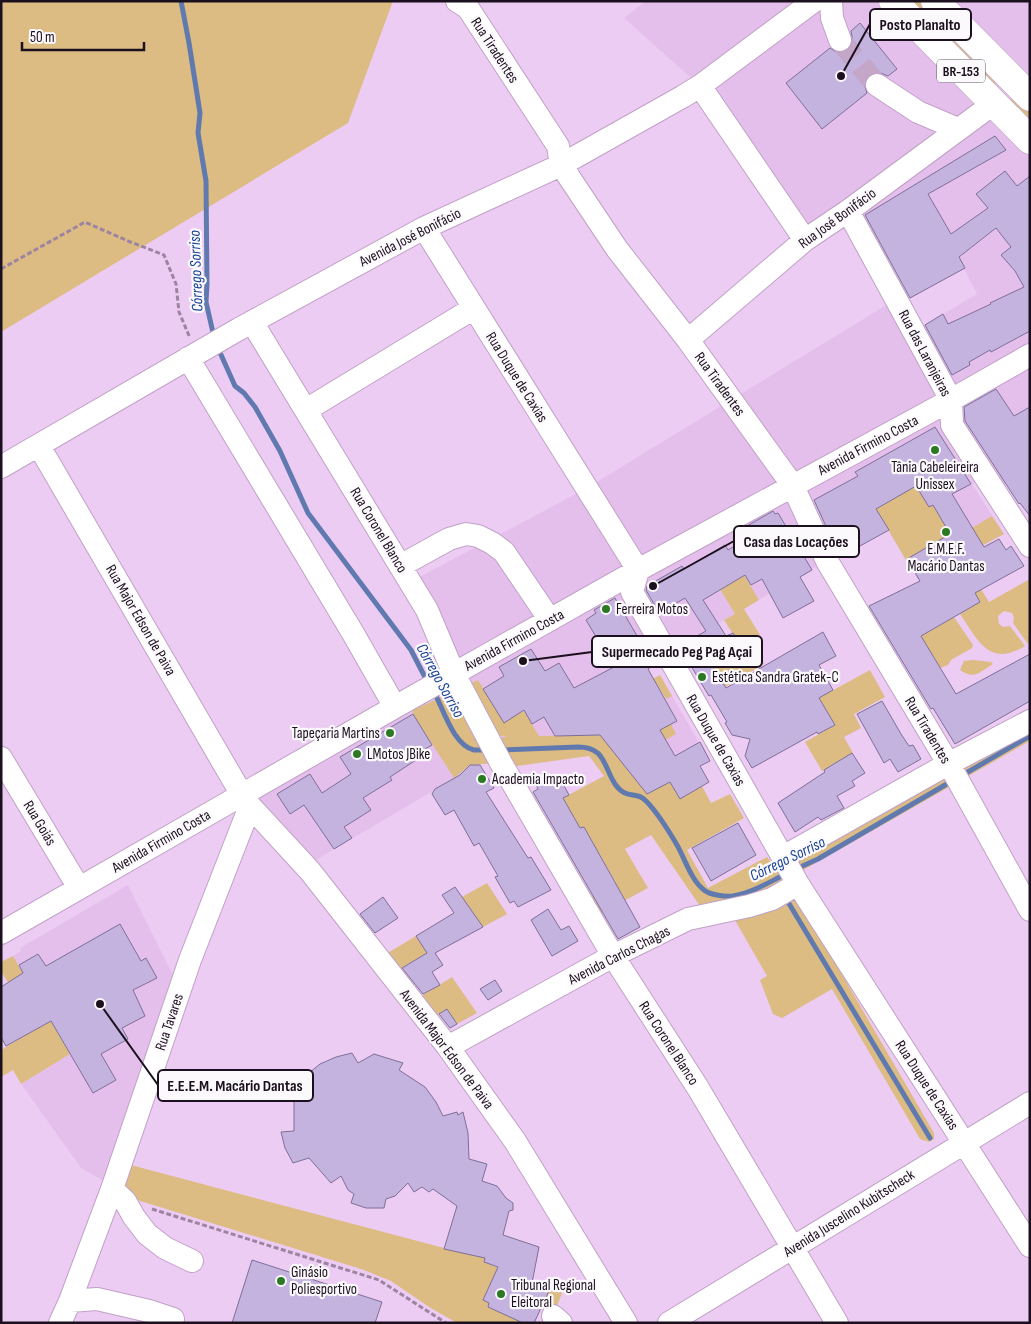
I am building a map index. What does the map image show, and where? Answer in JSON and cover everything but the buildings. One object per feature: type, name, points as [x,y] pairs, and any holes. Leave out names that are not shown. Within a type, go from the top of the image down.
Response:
[{"type":"main road","name":"BR-153","points":[[893,1],[1030,140]]},
{"type":"main road","name":"BR-153","points":[[935,1],[1026,87]]},
{"type":"street","name":"Avenida José Bonifácio","points":[[1,467],[245,325],[424,228],[561,165],[700,86],[814,1]]},
{"type":"street","points":[[831,1],[832,18],[840,40]]},
{"type":"street","name":"Rua Tiradentes","points":[[462,5],[558,146],[561,165],[617,250],[688,340],[793,486],[827,561],[954,772],[1030,910]]},
{"type":"street","points":[[877,85],[918,112],[958,129]]},
{"type":"street","points":[[700,86],[805,240]]},
{"type":"street","points":[[985,96],[1026,87]]},
{"type":"street","name":"Rua José Bonifácio","points":[[688,340],[805,240],[848,211],[958,129],[985,96]]},
{"type":"street","name":"Rua das Laranjeiras","points":[[848,211],[951,400],[952,424],[1030,546]]},
{"type":"street","name":"Rua Duque de Caxias","points":[[424,228],[638,570],[632,592],[791,871],[1030,1246]]},
{"type":"street","points":[[306,410],[474,308]]},
{"type":"street","name":"Rua Coronel Blanco","points":[[245,325],[306,410],[427,610],[450,676],[613,956],[698,1088],[837,1323]]},
{"type":"street","points":[[196,354],[354,635],[404,702]]},
{"type":"street","name":"Avenida Firmino Costa","points":[[1,933],[79,888],[246,800],[404,702],[638,570],[1030,355]]},
{"type":"street","name":"Rua Major Edson de Paiva","points":[[39,446],[246,800]]},
{"type":"street","points":[[400,566],[449,539],[466,534],[478,536],[504,552],[550,620]]},
{"type":"street","name":"Avenida Carlos Chagas","points":[[448,1047],[613,956],[688,919],[772,899],[791,871],[954,772],[1030,721]]},
{"type":"street","name":"Rua Goiás","points":[[1,758],[79,888]]},
{"type":"street","name":"Avenida Major Edson de Paiva","points":[[246,800],[310,871],[448,1047],[515,1141],[626,1323]]},
{"type":"street","name":"Rua Tavares","points":[[60,1323],[119,1195],[190,960],[246,800]]},
{"type":"street","name":"Avenida Juscelino Kubitscheck","points":[[669,1323],[1030,1103]]},
{"type":"street","points":[[119,1195],[147,1234],[165,1248],[192,1261]]},
{"type":"street","points":[[70,1301],[97,1299],[174,1319]]},
{"type":"path","points":[[1,268],[84,222],[164,255],[176,284],[179,312],[196,354]]},
{"type":"path","points":[[119,1195],[379,1280],[446,1323]]},
{"type":"shaded area","points":[[1,1],[393,1],[348,123],[1,332]]},
{"type":"shaded area","points":[[646,1],[1030,1],[1030,469],[1004,486],[986,478],[972,484],[1004,534],[918,580],[888,530],[838,558],[826,561],[667,653],[669,657],[569,711],[582,735],[480,765],[470,765],[460,775],[309,864],[242,795],[454,674],[410,582],[587,488],[893,301],[923,326],[977,294],[943,229],[876,266],[846,210],[805,232],[700,86],[624,18]]},
{"type":"shaded area","points":[[906,1],[920,1],[1001,82],[996,84],[990,83]]},
{"type":"shaded area","points":[[1019,96],[1030,108],[1030,124],[1007,101]]},
{"type":"shaded area","points":[[916,485],[929,507],[933,505],[950,534],[906,560],[876,509]]},
{"type":"shaded area","points":[[992,516],[1004,534],[983,545],[972,528]]},
{"type":"shaded area","points":[[961,557],[989,602],[1030,579],[1030,643],[1028,644],[1013,623],[1012,613],[1004,611],[998,616],[999,624],[1003,627],[1010,626],[1025,646],[1013,652],[1002,654],[993,652],[979,641],[960,614],[980,601],[970,585]]},
{"type":"shaded area","points":[[744,575],[759,600],[744,609],[760,635],[750,641],[764,664],[725,687],[712,665],[744,644],[741,638],[737,640],[724,620],[735,614],[720,589]]},
{"type":"shaded area","points":[[954,617],[973,645],[972,648],[951,660],[948,665],[940,668],[921,636]]},
{"type":"shaded area","points":[[964,661],[991,662],[993,664],[973,675],[960,670]]},
{"type":"shaded area","points":[[870,670],[885,697],[854,714],[861,728],[844,737],[853,753],[822,771],[805,742],[835,725],[819,698]]},
{"type":"shaded area","points":[[660,675],[672,696],[666,699],[657,684],[647,690],[643,684]]},
{"type":"shaded area","points":[[478,680],[504,722],[524,711],[539,736],[600,735],[647,793],[670,782],[680,799],[702,786],[711,803],[730,794],[744,818],[687,850],[708,888],[767,857],[778,872],[1030,726],[1030,741],[784,881],[779,890],[700,906],[651,835],[625,849],[648,888],[598,915],[589,898],[616,883],[584,827],[580,828],[563,798],[604,776],[589,756],[517,766],[497,763],[470,765],[454,778],[413,714],[413,710],[444,696],[445,693],[454,694],[496,743],[501,738],[507,736],[497,736],[467,685]]},
{"type":"shaded area","points":[[672,696],[710,761],[647,794],[600,735]]},
{"type":"shaded area","points":[[671,724],[676,734],[639,755],[633,745]]},
{"type":"shaded area","points":[[487,883],[507,914],[483,927],[462,897]]},
{"type":"shaded area","points":[[128,885],[178,985],[104,1181],[81,1168],[21,1084],[70,1054],[13,956],[21,951],[20,948]]},
{"type":"shaded area","points":[[794,898],[819,935],[934,1133],[934,1139],[929,1142],[920,1139],[832,989],[782,1018],[773,1014],[760,980],[767,976],[732,915]]},
{"type":"shaded area","points":[[416,936],[427,953],[393,973],[381,957]]},
{"type":"shaded area","points":[[13,956],[70,1054],[21,1084],[13,1070],[1,1077],[1,1050],[36,1029],[1,971],[1,962]]},
{"type":"shaded area","points":[[452,977],[477,1013],[457,1024],[447,1009],[436,1016],[423,995]]},
{"type":"shaded area","points":[[127,1164],[463,1253],[493,1230],[484,1262],[562,1293],[554,1314],[541,1308],[489,1303],[488,1307],[520,1321],[520,1323],[457,1323],[429,1307],[391,1281],[361,1269],[137,1200],[124,1189]]},
{"type":"waterway","name":"Córrego Sorriso","points":[[181,1],[200,113],[198,133],[206,181],[206,302],[214,337]]},
{"type":"waterway","name":"Córrego Sorriso","points":[[218,348],[235,386],[244,393],[255,407],[280,451],[308,513],[411,650],[428,683]]},
{"type":"waterway","name":"Córrego Sorriso","points":[[434,692],[449,725],[460,741],[474,750],[486,750]]},
{"type":"waterway","name":"Córrego Sorriso","points":[[961,776],[1030,736]]},
{"type":"waterway","name":"Córrego Sorriso","points":[[502,750],[578,747],[593,750],[602,758],[619,789],[627,794],[639,796],[654,810],[677,845],[695,881],[707,892],[722,896],[740,895],[786,874]]},
{"type":"waterway","name":"Córrego Sorriso","points":[[796,869],[818,859],[952,781]]},
{"type":"waterway","points":[[785,897],[930,1138]]},
{"type":"tunnel","points":[[840,40],[877,85]]},
{"type":"place","name":"Posto Planalto","points":[[841,76]]},
{"type":"place","name":"Tânia Cabeleireira Unissex","points":[[935,450]]},
{"type":"place","name":"E.M.E.F. Macário Dantas","points":[[946,532]]},
{"type":"place","name":"Casa das Locações","points":[[653,586]]},
{"type":"place","name":"Ferreira Motos","points":[[606,609]]},
{"type":"place","name":"Supermecado Peg Pag Açai","points":[[523,661]]},
{"type":"place","name":"Estética Sandra Gratek-C","points":[[702,677]]},
{"type":"place","name":"Tapeçaria Martins","points":[[390,733]]},
{"type":"place","name":"LMotos JBike","points":[[357,754]]},
{"type":"place","name":"Academia Impacto","points":[[482,779]]},
{"type":"place","name":"E.E.E.M. Macário Dantas","points":[[100,1004]]},
{"type":"place","name":"Ginásio Poliesportivo","points":[[281,1281]]},
{"type":"place","name":"Tribunal Regional Eleitoral","points":[[501,1294]]}]
